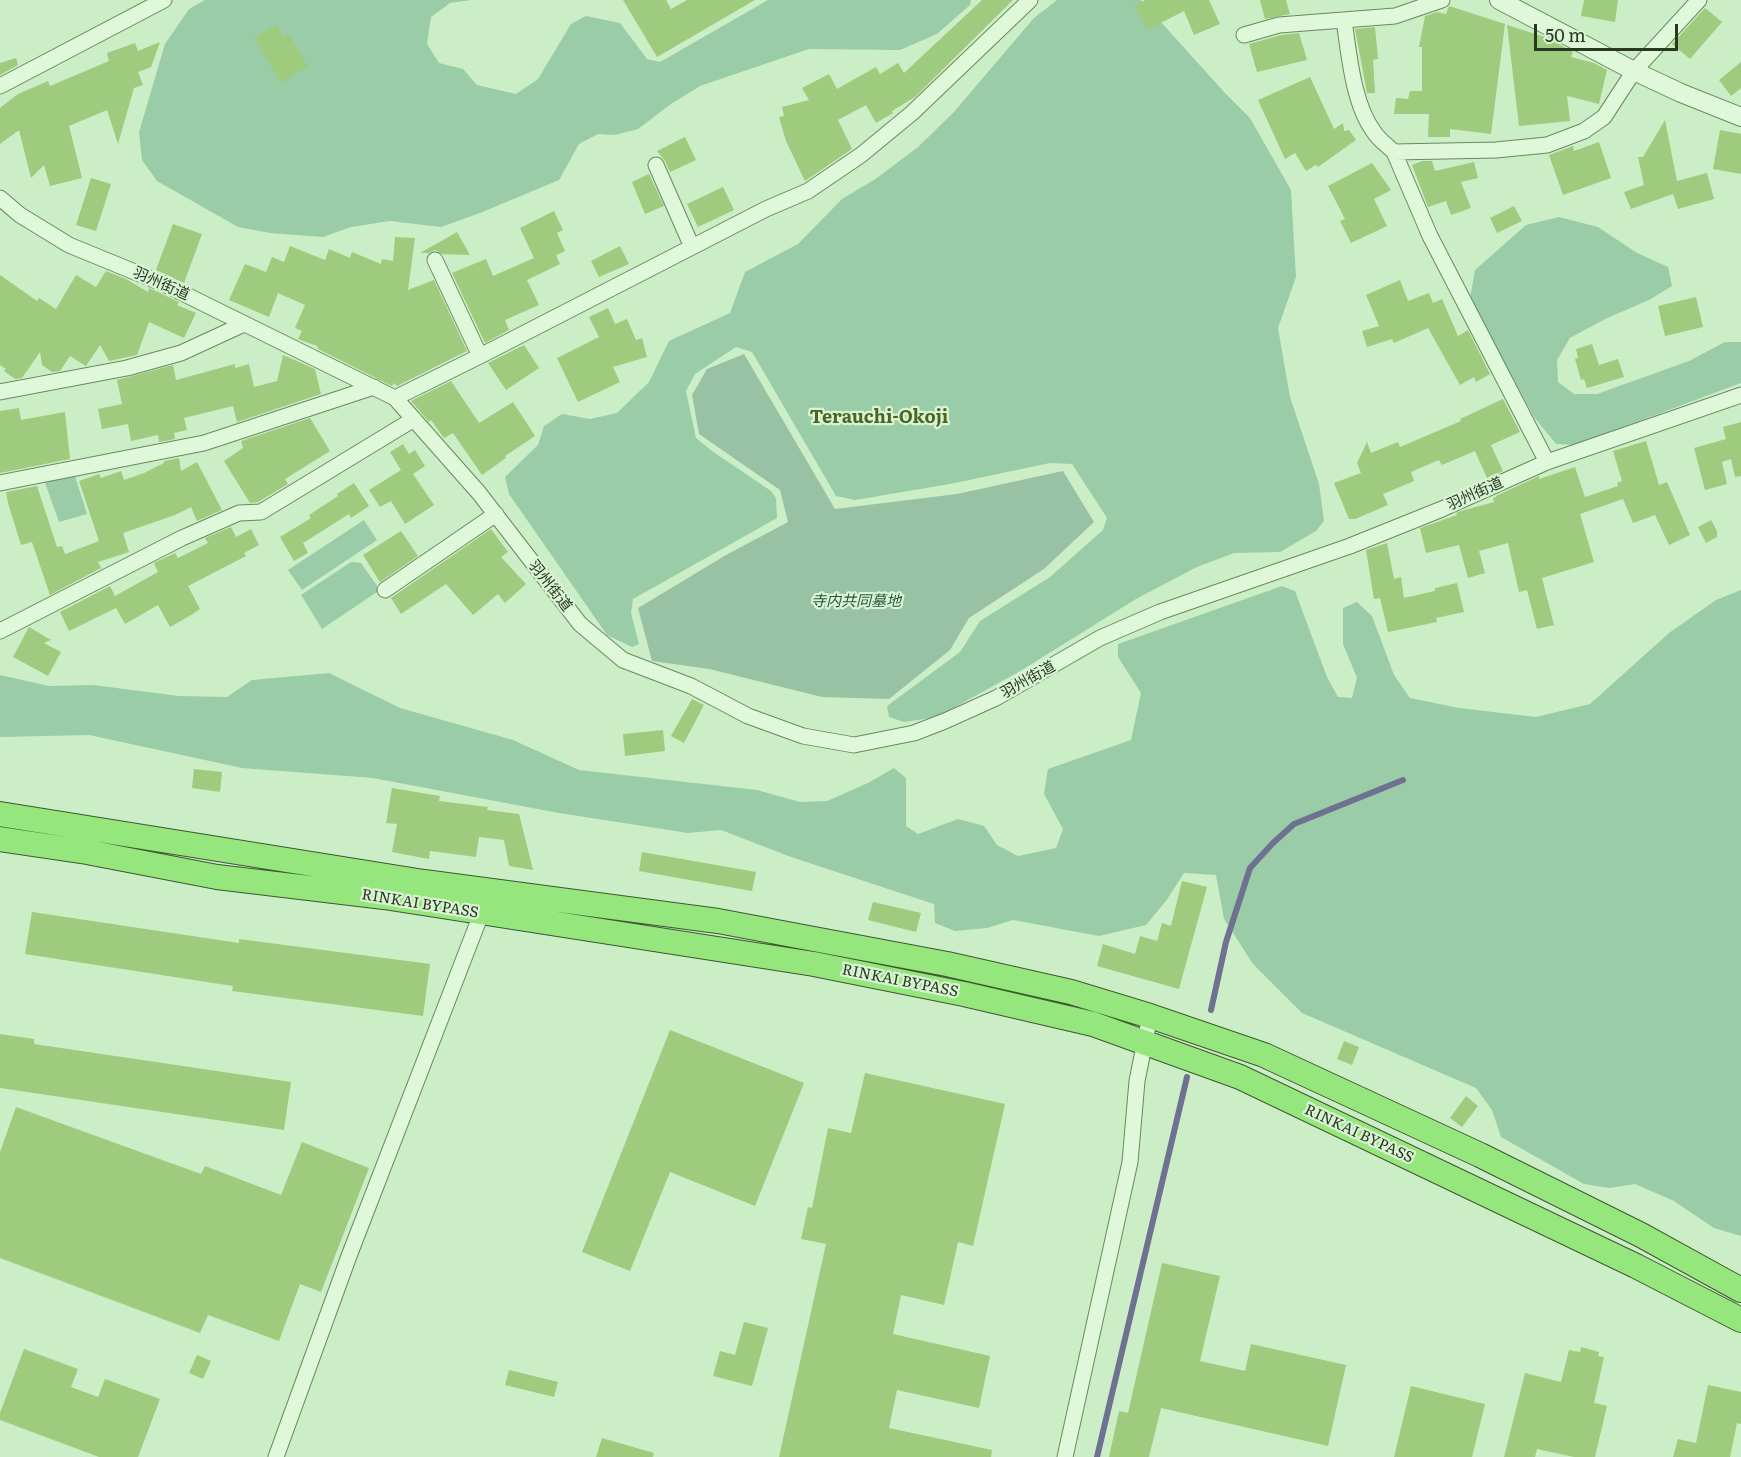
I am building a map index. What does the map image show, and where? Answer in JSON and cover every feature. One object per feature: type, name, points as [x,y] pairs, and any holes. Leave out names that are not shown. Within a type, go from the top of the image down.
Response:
[{"type":"highway","name":"RINKAI BYPASS","points":[[0,814],[424,882],[729,923],[947,964],[1071,992],[1264,1055],[1480,1155],[1641,1235],[1741,1290]]},
{"type":"highway","name":"RINKAI BYPASS","points":[[0,839],[87,852],[217,877],[384,897],[814,964],[1083,1021],[1145,1041],[1240,1077],[1636,1266],[1741,1320]]},
{"type":"street","points":[[0,86],[164,0]]},
{"type":"street","points":[[394,398],[766,209],[808,191],[861,155],[912,113],[1030,0]]},
{"type":"street","points":[[1244,34],[1279,25],[1395,16],[1442,0]]},
{"type":"street","points":[[1394,152],[1496,150],[1547,146],[1584,131],[1604,117],[1634,71],[1700,0]]},
{"type":"street","points":[[1508,2],[1634,71],[1741,117]]},
{"type":"street","points":[[1344,20],[1351,70],[1362,109],[1374,132],[1394,152],[1430,236],[1547,462]]},
{"type":"street","points":[[656,165],[692,247]]},
{"type":"street","name":"羽州街道","points":[[0,198],[20,215],[69,245],[164,284],[394,398],[479,493],[580,624],[623,660],[691,686],[759,720],[803,736],[854,745],[914,733],[945,721],[1005,693],[1100,638],[1160,612],[1275,574],[1350,546],[1442,509],[1547,462],[1741,394]]},
{"type":"street","points":[[435,260],[480,356]]},
{"type":"street","points":[[0,392],[127,368],[181,353],[244,324]]},
{"type":"street","points":[[0,483],[204,443],[374,387]]},
{"type":"street","points":[[0,631],[182,538],[239,513],[261,512],[414,419]]},
{"type":"street","points":[[385,590],[496,514]]},
{"type":"street","points":[[276,1457],[349,1256],[491,890]]},
{"type":"street","points":[[1065,1457],[1130,1162],[1137,1081],[1150,1016]]},
{"type":"green space","points":[[205,0],[471,0],[450,3],[431,17],[427,44],[439,63],[463,69],[477,85],[516,94],[538,79],[571,24],[586,16],[620,23],[647,59],[660,62],[768,0],[971,0],[970,5],[937,34],[900,50],[809,49],[700,86],[638,129],[615,135],[598,134],[579,144],[559,180],[480,213],[441,227],[390,221],[351,227],[323,237],[270,233],[238,227],[157,181],[142,160],[139,132],[165,44],[189,9]]},
{"type":"green space","points":[[1057,0],[1141,0],[1250,118],[1291,190],[1296,277],[1278,328],[1290,397],[1319,484],[1324,521],[1316,531],[1280,552],[1234,553],[1197,567],[1136,599],[1022,670],[937,717],[904,722],[889,717],[887,706],[960,652],[980,621],[1050,577],[1103,530],[1107,518],[1072,464],[1050,463],[950,484],[855,500],[836,496],[752,352],[736,347],[695,374],[686,391],[696,438],[771,491],[776,498],[777,518],[633,599],[631,613],[639,644],[632,647],[607,635],[509,494],[505,477],[538,445],[544,426],[562,414],[590,419],[617,413],[649,382],[669,341],[730,313],[745,272],[798,244],[842,199],[877,178],[918,147],[953,113],[1034,18]]},
{"type":"green space","points":[[1559,217],[1598,227],[1637,253],[1668,267],[1672,286],[1649,300],[1605,319],[1570,338],[1557,360],[1558,382],[1574,394],[1597,394],[1689,361],[1725,342],[1741,342],[1741,383],[1575,445],[1556,444],[1534,417],[1470,299],[1475,270],[1526,225]]},
{"type":"green space","name":"寺内共同墓地","points":[[744,354],[835,509],[957,494],[1063,471],[1094,522],[1044,569],[969,618],[950,650],[889,699],[822,697],[709,669],[652,661],[638,608],[726,555],[788,522],[780,490],[699,434],[692,395],[707,369]]},
{"type":"green space","points":[[74,473],[87,514],[59,522],[44,480]]},
{"type":"green space","points":[[364,520],[377,540],[302,590],[288,570]]},
{"type":"green space","points":[[351,562],[361,563],[380,590],[322,629],[301,595]]},
{"type":"green space","points":[[1282,586],[1295,591],[1327,677],[1338,697],[1352,698],[1357,678],[1343,644],[1343,608],[1357,602],[1372,616],[1394,675],[1410,698],[1459,708],[1536,717],[1590,704],[1669,633],[1716,600],[1741,590],[1741,1236],[1714,1228],[1674,1201],[1635,1184],[1609,1188],[1584,1184],[1501,1137],[1492,1110],[1476,1088],[1302,1013],[1253,964],[1224,919],[1216,875],[1184,873],[1166,901],[1146,925],[1099,936],[1013,920],[987,928],[955,931],[935,923],[934,904],[791,857],[721,830],[688,833],[559,813],[373,778],[242,768],[89,735],[0,737],[0,675],[49,686],[93,685],[179,696],[227,697],[252,680],[329,673],[400,708],[513,740],[579,770],[757,790],[800,802],[827,801],[868,783],[894,768],[906,778],[906,826],[918,834],[958,819],[984,826],[997,845],[1018,856],[1056,848],[1063,829],[1044,794],[1048,769],[1131,740],[1141,693],[1118,657],[1118,644]]},
{"type":"building","points":[[623,0],[666,0],[671,9],[687,0],[755,0],[657,57]]},
{"type":"building","points":[[982,0],[1013,0],[915,97],[892,111],[893,113],[876,123],[866,105],[838,120],[852,149],[805,181],[786,141],[779,117],[784,116],[782,107],[809,100],[802,88],[829,74],[837,89],[876,67],[880,74],[898,63],[904,73]]},
{"type":"building","points":[[1145,0],[1209,0],[1220,24],[1194,35],[1184,11],[1147,30],[1134,6]]},
{"type":"building","points":[[1260,0],[1286,0],[1290,14],[1265,19]]},
{"type":"building","points":[[1584,0],[1618,0],[1615,22],[1581,16]]},
{"type":"building","points":[[1449,6],[1505,24],[1491,134],[1450,129],[1450,137],[1428,137],[1429,114],[1394,114],[1396,98],[1408,99],[1410,91],[1422,91],[1422,47],[1419,47],[1425,16],[1437,12],[1446,14]]},
{"type":"building","points":[[1705,8],[1722,22],[1690,59],[1672,44]]},
{"type":"building","points":[[276,25],[283,37],[288,34],[308,66],[281,83],[254,38]]},
{"type":"building","points":[[1507,25],[1548,38],[1573,52],[1571,57],[1594,63],[1607,70],[1599,104],[1567,96],[1570,121],[1519,126]]},
{"type":"building","points":[[1375,27],[1378,59],[1373,60],[1375,93],[1367,93],[1355,29]]},
{"type":"building","points":[[1299,33],[1307,60],[1257,72],[1249,44],[1281,35]]},
{"type":"building","points":[[160,42],[151,67],[138,72],[143,85],[134,88],[118,144],[107,110],[69,126],[82,178],[50,186],[44,165],[31,178],[19,130],[0,144],[0,108],[18,94],[48,81],[50,86],[109,61],[107,53],[135,43],[138,51]]},
{"type":"building","points":[[16,58],[18,65],[0,75],[0,63]]},
{"type":"building","points":[[1741,62],[1741,88],[1731,96],[1719,80]]},
{"type":"building","points":[[1310,77],[1334,129],[1343,123],[1344,131],[1349,130],[1356,140],[1318,167],[1316,165],[1306,171],[1295,153],[1285,159],[1258,100]]},
{"type":"building","points":[[1665,120],[1677,181],[1707,173],[1714,199],[1678,209],[1673,194],[1631,209],[1624,192],[1644,185],[1638,157],[1643,157]]},
{"type":"building","points":[[1720,130],[1741,134],[1741,174],[1713,169]]},
{"type":"building","points":[[685,137],[696,160],[670,172],[657,151]]},
{"type":"building","points":[[1599,142],[1611,178],[1563,195],[1549,155],[1573,146],[1574,151]]},
{"type":"building","points":[[1422,161],[1432,161],[1435,171],[1474,162],[1478,178],[1461,182],[1471,208],[1451,215],[1446,201],[1428,207],[1412,165]]},
{"type":"building","points":[[1372,163],[1391,190],[1374,199],[1387,226],[1351,243],[1340,221],[1345,219],[1328,186]]},
{"type":"building","points":[[649,174],[664,206],[645,214],[632,182]]},
{"type":"building","points":[[91,178],[111,184],[96,231],[76,225]]},
{"type":"building","points":[[723,187],[734,210],[698,227],[687,204]]},
{"type":"building","points":[[1514,206],[1522,221],[1497,233],[1490,218]]},
{"type":"building","points":[[554,211],[563,230],[557,233],[565,251],[556,255],[560,264],[527,280],[539,305],[505,320],[509,330],[485,343],[452,273],[486,259],[493,276],[534,258],[520,228]]},
{"type":"building","points":[[173,224],[202,234],[184,283],[156,270]]},
{"type":"building","points":[[457,232],[470,255],[442,254],[435,250],[420,253]]},
{"type":"building","points":[[395,237],[415,238],[408,290],[434,280],[467,351],[397,386],[394,383],[392,386],[318,349],[317,346],[298,339],[302,331],[295,328],[305,305],[278,293],[269,317],[229,300],[245,264],[266,272],[272,257],[284,262],[290,246],[325,260],[329,249],[350,258],[352,252],[381,264],[382,259],[393,261]]},
{"type":"building","points":[[620,246],[629,264],[599,277],[591,261]]},
{"type":"building","points":[[106,271],[148,292],[149,288],[160,293],[179,302],[177,305],[196,313],[184,338],[149,322],[137,355],[109,361],[100,345],[86,366],[70,356],[60,371],[52,372],[42,365],[40,352],[22,378],[15,379],[4,371],[6,369],[0,365],[0,275],[37,301],[39,298],[56,309],[76,275],[96,287]]},
{"type":"building","points":[[1400,280],[1408,301],[1429,293],[1433,303],[1442,299],[1458,336],[1468,330],[1490,374],[1476,382],[1474,377],[1460,385],[1428,328],[1394,343],[1392,339],[1367,347],[1362,331],[1379,326],[1366,295]]},
{"type":"building","points":[[1696,297],[1703,327],[1665,336],[1658,306]]},
{"type":"building","points":[[608,308],[615,324],[627,319],[636,340],[642,338],[647,357],[613,367],[620,382],[578,402],[557,358],[599,337],[589,317]]},
{"type":"building","points":[[1592,344],[1599,365],[1618,359],[1624,377],[1587,388],[1584,379],[1581,380],[1575,359],[1578,358],[1576,349]]},
{"type":"building","points":[[524,345],[539,368],[506,390],[488,363]]},
{"type":"building","points":[[283,355],[315,369],[321,394],[237,422],[233,406],[184,418],[187,430],[174,433],[175,439],[159,442],[158,435],[131,441],[128,424],[102,429],[98,409],[122,404],[117,380],[173,365],[176,380],[235,364],[235,368],[249,364],[254,387],[277,381]]},
{"type":"building","points":[[451,381],[479,423],[513,402],[535,436],[482,475],[453,433],[444,438],[431,420],[429,422],[411,401]]},
{"type":"building","points":[[1503,399],[1520,432],[1491,445],[1503,471],[1487,478],[1475,451],[1442,465],[1439,460],[1411,472],[1414,481],[1383,494],[1388,505],[1355,519],[1349,519],[1334,483],[1361,473],[1357,463],[1367,442],[1371,453],[1398,442],[1400,447],[1461,421],[1460,419]]},
{"type":"building","points":[[19,408],[21,420],[65,412],[70,459],[0,473],[0,411]]},
{"type":"building","points":[[310,418],[330,451],[285,479],[288,484],[258,502],[250,503],[224,461],[243,448],[241,441]]},
{"type":"building","points":[[1741,422],[1741,476],[1735,477],[1731,459],[1722,462],[1727,484],[1705,490],[1694,448],[1726,439],[1723,427]]},
{"type":"building","points":[[1646,441],[1659,485],[1667,482],[1690,535],[1669,545],[1655,515],[1633,523],[1623,499],[1580,514],[1594,562],[1542,578],[1554,625],[1537,629],[1527,590],[1519,592],[1508,543],[1479,551],[1485,573],[1468,578],[1459,545],[1426,553],[1420,528],[1457,515],[1456,513],[1461,511],[1494,502],[1493,498],[1496,496],[1539,476],[1539,479],[1575,467],[1585,497],[1618,486],[1617,483],[1622,481],[1613,451]]},
{"type":"building","points":[[403,444],[409,454],[415,450],[425,466],[413,474],[434,505],[405,524],[391,501],[380,507],[369,490],[401,470],[390,452]]},
{"type":"building","points":[[179,458],[181,471],[197,462],[222,510],[197,521],[191,507],[123,533],[129,552],[98,562],[101,568],[50,595],[32,542],[21,545],[6,492],[37,486],[57,547],[62,546],[65,554],[99,541],[79,481],[99,474],[101,478],[121,471],[124,480],[144,473],[164,461]]},
{"type":"building","points":[[354,483],[369,506],[351,518],[349,514],[303,543],[308,553],[294,561],[280,537],[311,518],[309,515]]},
{"type":"building","points":[[1711,520],[1717,531],[1717,537],[1706,543],[1698,527]]},
{"type":"building","points":[[231,527],[236,537],[251,529],[259,545],[244,553],[246,556],[188,586],[200,609],[191,615],[170,627],[158,605],[125,624],[116,608],[69,631],[60,612],[110,586],[115,596],[158,572],[154,563],[175,553],[178,558],[208,543],[205,538]]},
{"type":"building","points":[[491,529],[508,552],[501,557],[526,584],[505,603],[498,594],[473,615],[446,584],[401,614],[391,598]]},
{"type":"building","points":[[401,531],[418,556],[380,582],[363,555]]},
{"type":"building","points":[[1387,543],[1394,579],[1401,577],[1404,598],[1457,583],[1464,612],[1436,618],[1437,622],[1388,632],[1380,598],[1374,599],[1366,550]]},
{"type":"building","points":[[29,627],[51,640],[44,643],[61,652],[48,676],[13,657]]},
{"type":"building","points":[[692,699],[704,705],[684,743],[671,736]]},
{"type":"building","points":[[663,730],[665,751],[625,756],[623,734]]},
{"type":"building","points":[[194,769],[222,772],[220,792],[192,788]]},
{"type":"building","points":[[392,788],[440,796],[439,801],[488,807],[487,810],[519,814],[533,870],[509,866],[504,840],[479,837],[476,857],[430,851],[429,859],[392,852],[397,824],[386,823]]},
{"type":"building","points":[[642,852],[756,872],[752,891],[639,871]]},
{"type":"building","points":[[1182,881],[1207,887],[1179,989],[1097,966],[1103,944],[1135,954],[1140,936],[1157,941],[1162,923],[1171,926]]},
{"type":"building","points":[[873,902],[921,913],[916,932],[868,920]]},
{"type":"building","points":[[32,912],[239,943],[239,939],[430,964],[423,1016],[232,991],[233,986],[25,954]]},
{"type":"building","points":[[670,1030],[804,1083],[755,1206],[670,1172],[630,1271],[582,1252]]},
{"type":"building","points":[[0,1034],[34,1039],[34,1044],[291,1082],[284,1130],[0,1088]]},
{"type":"building","points":[[1344,1041],[1359,1047],[1352,1065],[1337,1059]]},
{"type":"building","points":[[865,1073],[1005,1104],[973,1246],[958,1242],[944,1305],[901,1295],[893,1334],[990,1356],[979,1408],[897,1390],[889,1428],[992,1450],[991,1457],[779,1457],[826,1244],[801,1239],[808,1207],[812,1208],[828,1128],[851,1133]]},
{"type":"building","points":[[1466,1096],[1478,1106],[1462,1127],[1450,1118]]},
{"type":"building","points":[[16,1107],[201,1174],[205,1166],[281,1195],[302,1142],[369,1168],[321,1292],[300,1284],[279,1341],[208,1315],[200,1333],[0,1258],[0,1152]]},
{"type":"building","points":[[1162,1263],[1220,1276],[1200,1361],[1245,1371],[1251,1344],[1346,1365],[1328,1446],[1161,1408],[1149,1457],[1109,1457],[1119,1411],[1128,1413]]},
{"type":"building","points":[[744,1322],[768,1328],[752,1386],[713,1376],[720,1351],[735,1355]]},
{"type":"building","points":[[1581,1347],[1599,1352],[1598,1356],[1604,1357],[1594,1403],[1607,1406],[1595,1457],[1574,1457],[1537,1449],[1535,1457],[1504,1457],[1525,1373],[1561,1382],[1569,1350],[1580,1352]]},
{"type":"building","points":[[24,1349],[78,1369],[71,1387],[98,1397],[105,1379],[160,1399],[138,1457],[99,1457],[0,1420],[0,1413]]},
{"type":"building","points":[[197,1355],[211,1361],[203,1379],[189,1373]]},
{"type":"building","points":[[509,1370],[558,1382],[554,1397],[505,1385]]},
{"type":"building","points":[[1708,1385],[1741,1392],[1741,1424],[1737,1423],[1730,1457],[1673,1457],[1678,1439],[1696,1443]]},
{"type":"building","points":[[1411,1386],[1485,1404],[1472,1457],[1394,1457]]},
{"type":"building","points":[[602,1438],[654,1453],[653,1457],[596,1457]]},
{"type":"waterway","points":[[1211,1010],[1226,942],[1250,868],[1294,824],[1403,780]]},
{"type":"waterway","points":[[1097,1457],[1187,1077]]},
{"type":"district","name":"Terauchi-Okoji","points":[[879,418]]}]
